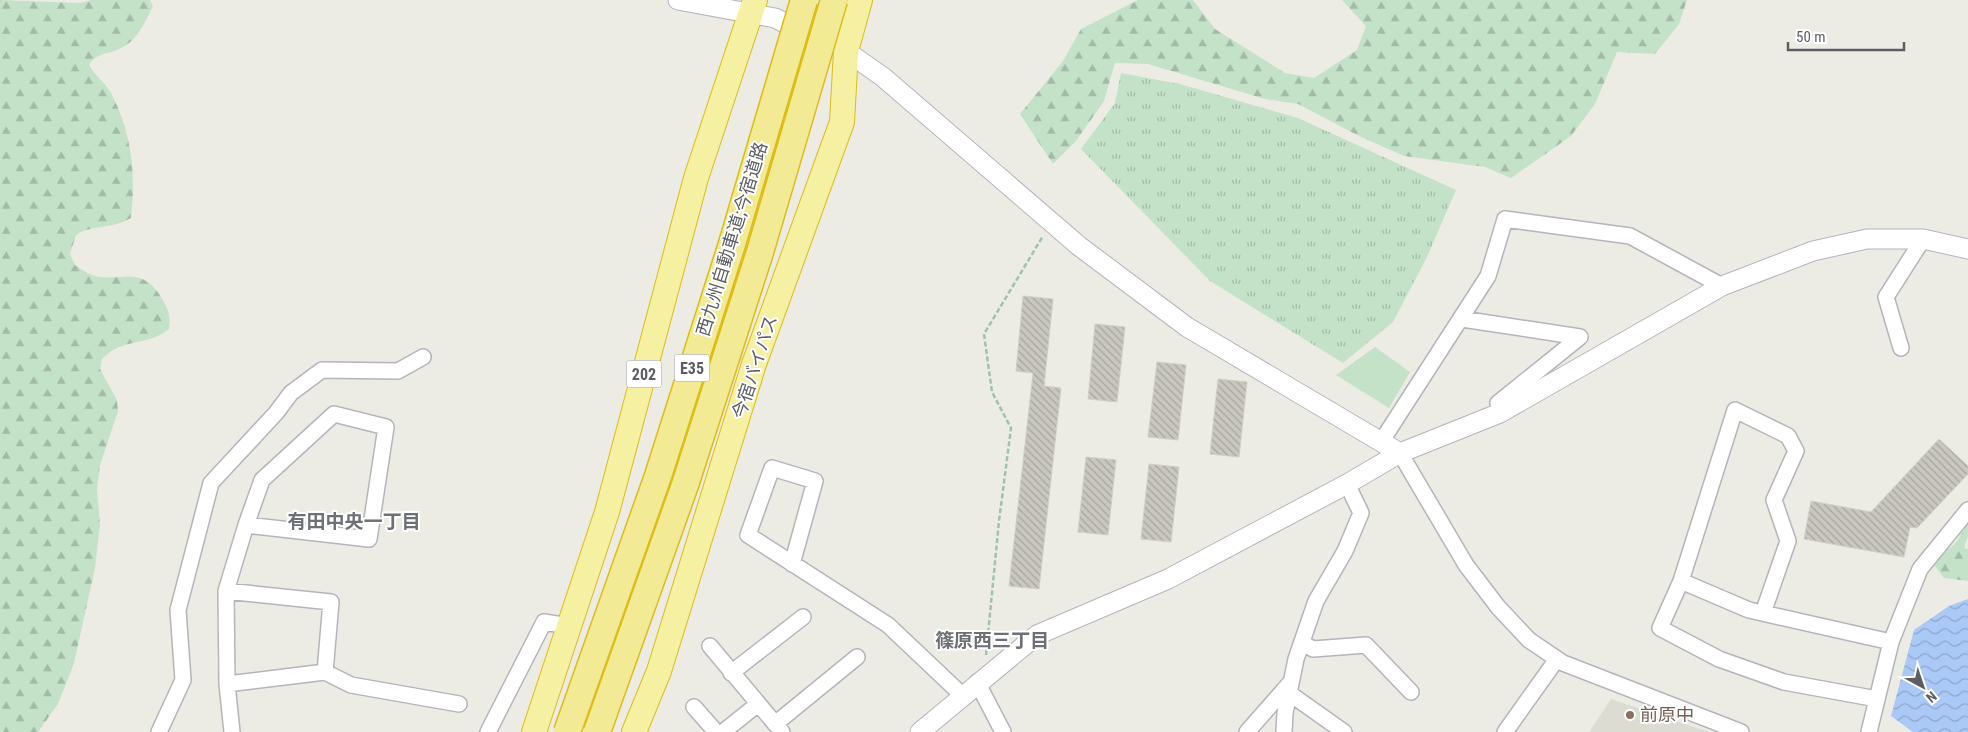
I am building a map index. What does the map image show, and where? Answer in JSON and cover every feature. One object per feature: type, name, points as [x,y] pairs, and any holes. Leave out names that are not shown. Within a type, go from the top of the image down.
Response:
[{"type":"highway","name":"西九州自動車道;今宿道路","points":[[567,732],[658,476],[732,244],[804,0]]},
{"type":"highway","name":"西九州自動車道;今宿道路","points":[[597,732],[686,486],[760,252],[834,0]]},
{"type":"highway","name":"今宿バイパス","points":[[634,732],[659,671],[754,364],[842,122],[846,51],[860,0]]},
{"type":"highway","name":"202","points":[[534,732],[607,512],[696,178],[752,7]]},
{"type":"street","points":[[678,0],[752,7],[785,23]]},
{"type":"street","points":[[846,51],[884,77],[1051,222],[1187,327],[1400,453],[1466,564],[1498,607],[1529,640],[1557,659],[1741,732]]},
{"type":"street","points":[[1381,442],[1488,276],[1505,220],[1630,236],[1722,286]]},
{"type":"street","points":[[925,730],[962,695],[1037,635],[1168,579],[1347,484],[1400,453],[1500,413],[1722,286],[1814,251],[1867,239],[1923,239],[1968,249]]},
{"type":"street","points":[[1901,348],[1886,297],[1923,239]]},
{"type":"street","points":[[1462,319],[1580,337],[1498,403],[1500,413]]},
{"type":"street","points":[[159,732],[183,680],[178,610],[211,483],[276,413],[291,392],[322,370],[398,370],[423,357]]},
{"type":"street","points":[[1763,613],[1788,541],[1774,500],[1796,451],[1788,436],[1735,410],[1681,581],[1660,628],[1719,659],[1784,682],[1877,699]]},
{"type":"street","points":[[232,732],[227,684],[226,591],[246,525],[262,480],[334,414],[386,427],[369,539],[246,525]]},
{"type":"street","points":[[792,564],[816,481],[772,468],[748,535],[792,564],[888,625],[962,695]]},
{"type":"street","points":[[1284,732],[1290,688],[1302,642],[1316,601],[1345,551],[1361,513],[1347,484]]},
{"type":"street","points":[[1868,732],[1891,642],[1920,569],[1968,510]]},
{"type":"street","points":[[1681,581],[1749,610],[1891,642]]},
{"type":"street","points":[[226,591],[331,602],[325,672]]},
{"type":"street","points":[[732,673],[802,617]]},
{"type":"street","points":[[488,732],[544,622],[570,626]]},
{"type":"street","points":[[1302,642],[1313,649],[1366,645],[1411,692]]},
{"type":"street","points":[[710,646],[778,728],[857,657]]},
{"type":"street","points":[[1506,732],[1557,659]]},
{"type":"street","points":[[227,684],[325,672],[351,685],[459,704]]},
{"type":"street","points":[[981,680],[1003,732]]},
{"type":"street","points":[[1247,732],[1290,688]]},
{"type":"street","points":[[1290,688],[1344,732]]},
{"type":"street","points":[[723,732],[758,704]]},
{"type":"street","points":[[694,707],[716,732]]},
{"type":"path","points":[[981,680],[1011,428],[992,392],[984,334],[1051,222]]},
{"type":"shaded area","name":"前原中","points":[[1611,699],[1709,732],[1589,732]]},
{"type":"green space","points":[[0,0],[79,3],[92,0],[150,0],[153,6],[133,40],[118,49],[96,57],[89,65],[110,91],[124,125],[131,155],[133,186],[131,218],[116,224],[89,229],[76,235],[70,254],[75,265],[92,275],[102,277],[137,277],[145,280],[161,297],[170,320],[169,329],[161,335],[118,348],[102,359],[100,369],[117,400],[118,411],[100,465],[97,490],[100,524],[95,568],[74,663],[58,704],[38,732],[0,732]]},
{"type":"green space","points":[[1138,0],[1193,0],[1215,29],[1285,73],[1314,78],[1357,50],[1366,26],[1342,0],[1687,0],[1679,24],[1655,54],[1617,52],[1595,104],[1571,136],[1511,178],[1485,167],[1404,156],[1359,136],[1298,104],[1265,99],[1148,64],[1115,63],[1104,101],[1076,141],[1053,164],[1020,114],[1063,61],[1081,29]]},
{"type":"green space","points":[[1121,73],[1180,84],[1298,118],[1456,190],[1427,257],[1393,322],[1343,363],[1210,281],[1081,149],[1115,103]]},
{"type":"green space","points":[[1375,347],[1410,372],[1389,408],[1336,375]]},
{"type":"green space","points":[[1968,523],[1968,536],[1964,548],[1968,549],[1968,581],[1944,578],[1935,566],[1939,556],[1955,544]]},
{"type":"water","points":[[1968,599],[1968,732],[1913,732],[1891,716],[1914,630],[1949,606]]},
{"type":"building","points":[[1023,296],[1053,299],[1044,386],[1061,388],[1039,589],[1009,586],[1033,373],[1016,371]]},
{"type":"building","points":[[1095,324],[1125,327],[1117,402],[1088,399]]},
{"type":"building","points":[[1157,362],[1186,365],[1178,440],[1148,437]]},
{"type":"building","points":[[1218,379],[1247,382],[1239,457],[1210,454]]},
{"type":"building","points":[[1939,439],[1968,466],[1968,474],[1917,528],[1910,527],[1904,557],[1804,539],[1811,501],[1871,512]]},
{"type":"building","points":[[1086,457],[1116,460],[1108,535],[1078,532]]},
{"type":"building","points":[[1149,464],[1179,467],[1171,542],[1141,539]]},
{"type":"place","name":"前原中","points":[[1630,715]]},
{"type":"district","name":"有田中央一丁目","points":[[354,521]]},
{"type":"district","name":"篠原西三丁目","points":[[992,640]]}]
